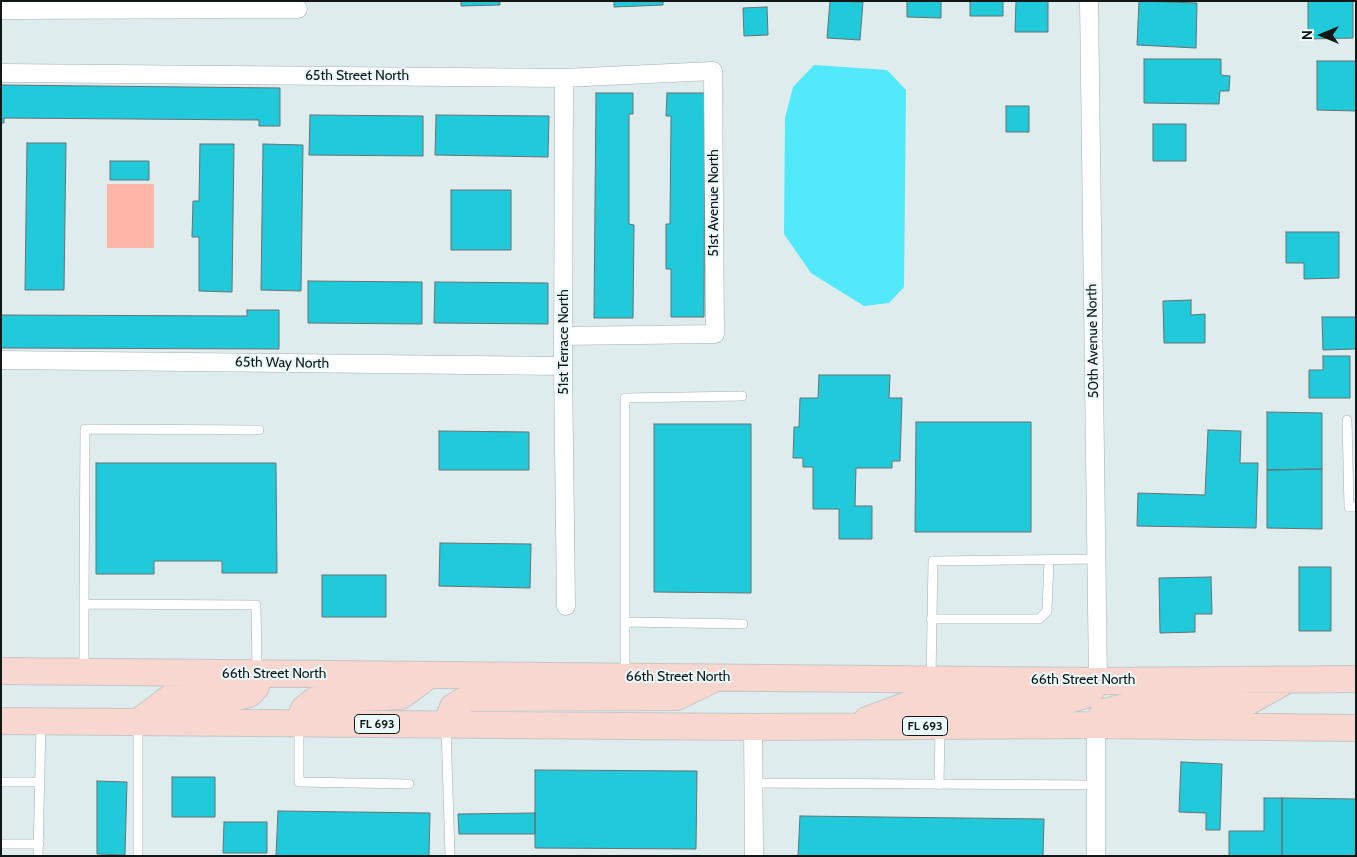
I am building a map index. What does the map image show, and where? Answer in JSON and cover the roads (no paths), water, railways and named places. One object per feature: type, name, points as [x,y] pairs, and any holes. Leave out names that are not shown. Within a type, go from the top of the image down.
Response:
[{"type":"main road","name":"66th Street North","points":[[1,671],[1098,681],[1356,679]]},
{"type":"main road","points":[[138,722],[170,698],[236,697],[249,694],[256,686],[257,674]]},
{"type":"main road","points":[[299,723],[304,710],[315,700],[401,696],[429,675]]},
{"type":"main road","points":[[446,725],[453,707],[468,698],[677,697],[717,677]]},
{"type":"main road","points":[[1096,725],[1104,712],[1137,704],[1246,703],[1288,680]]},
{"type":"main road","points":[[850,727],[914,703],[1061,702],[1088,694],[1098,681]]},
{"type":"main road","name":"FL 693","points":[[1,721],[753,727],[1096,725],[1356,728]]},
{"type":"street","name":"50th Avenue North","points":[[1089,1],[1098,681]]},
{"type":"street","points":[[1,10],[298,10]]},
{"type":"street","name":"65th Street North","points":[[1,73],[564,78],[714,72]]},
{"type":"street","name":"51st Avenue North","points":[[564,336],[715,334],[714,72]]},
{"type":"street","name":"51st Terrace North","points":[[564,78],[563,366],[566,606]]},
{"type":"street","name":"65th Way North","points":[[1,360],[563,366]]},
{"type":"street","points":[[1096,725],[1096,856]]},
{"type":"street","points":[[753,727],[754,856]]},
{"type":"lane","points":[[625,677],[624,398],[742,396]]},
{"type":"lane","points":[[1346,420],[1349,507],[1356,507]]},
{"type":"lane","points":[[84,672],[85,429],[259,430]]},
{"type":"lane","points":[[930,680],[933,561],[1095,559]]},
{"type":"lane","points":[[931,619],[1039,619],[1047,611],[1048,560]]},
{"type":"lane","points":[[84,604],[256,605],[257,674]]},
{"type":"lane","points":[[626,622],[743,624]]},
{"type":"lane","points":[[38,856],[41,721]]},
{"type":"lane","points":[[138,722],[138,856]]},
{"type":"lane","points":[[299,723],[299,782],[409,784]]},
{"type":"lane","points":[[446,725],[450,856]]},
{"type":"lane","points":[[939,785],[940,726]]},
{"type":"lane","points":[[1,782],[40,782]]},
{"type":"lane","points":[[753,783],[1096,785]]},
{"type":"lane","points":[[1,844],[39,844]]},
{"type":"water","points":[[814,65],[887,70],[906,90],[904,287],[889,303],[864,306],[811,273],[784,234],[785,118],[793,87]]}]
